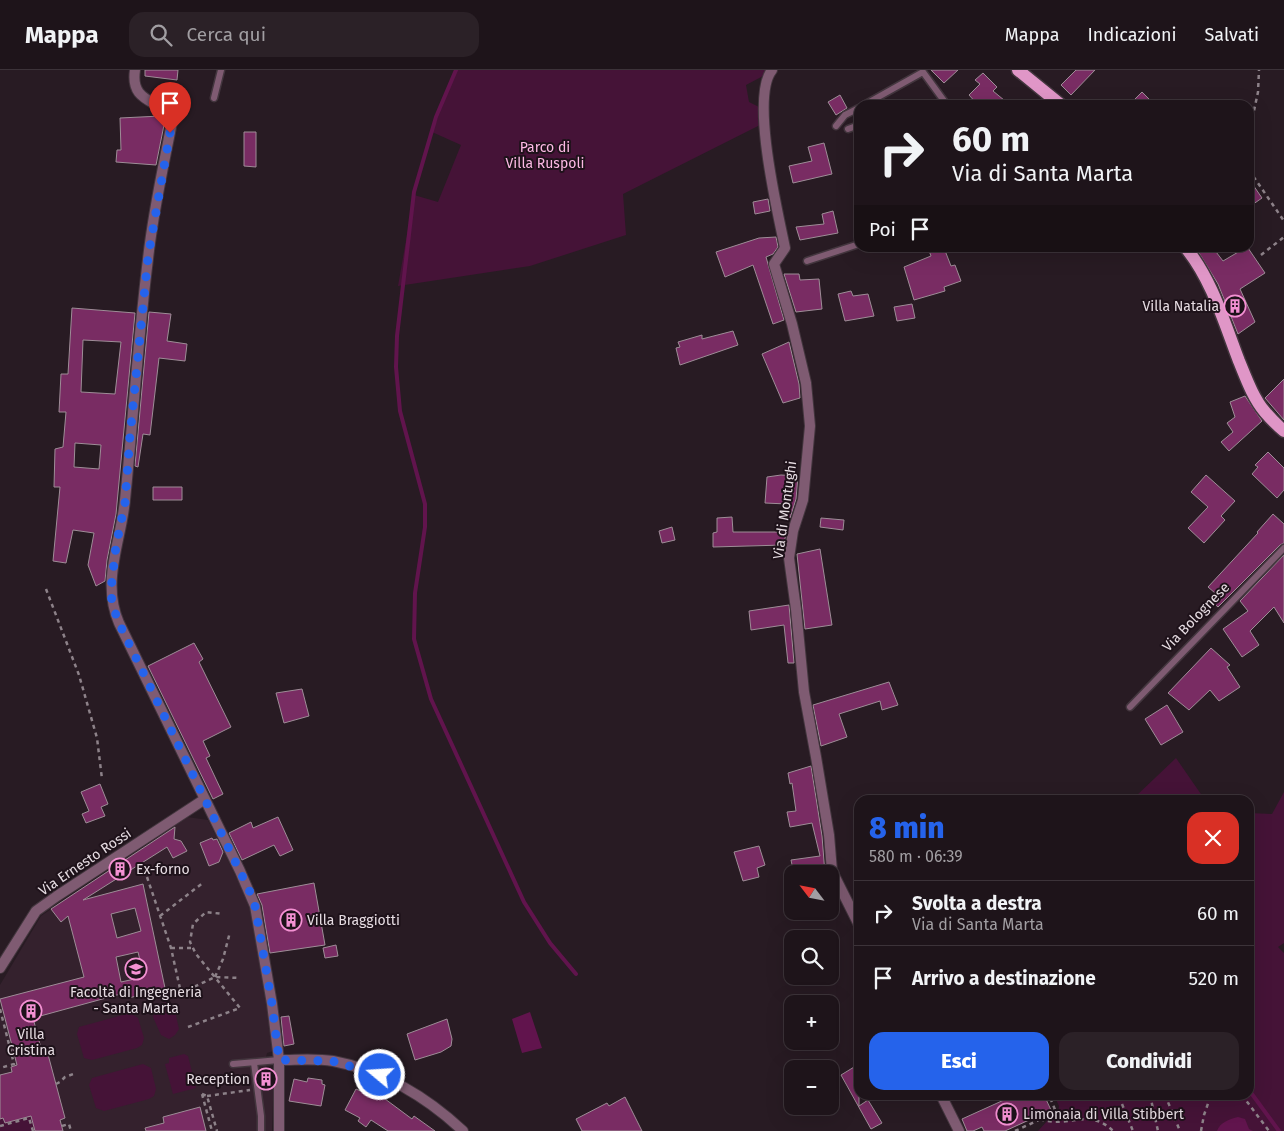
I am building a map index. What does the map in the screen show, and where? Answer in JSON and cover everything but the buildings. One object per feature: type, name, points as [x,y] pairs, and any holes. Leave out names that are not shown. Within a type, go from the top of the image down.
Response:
[{"type":"main road","points":[[1018,70],[1054,100]]},
{"type":"main road","points":[[1189,252],[1209,283],[1246,378],[1264,411],[1284,431]]},
{"type":"street","points":[[135,70],[133,81],[138,92],[150,103],[165,109],[173,116],[148,257],[125,503],[116,546],[111,589],[112,604],[119,623],[255,906],[272,1004],[279,1060],[279,1131]]},
{"type":"street","name":"Via di Montughi","points":[[772,70],[766,80],[764,105],[767,150],[785,248],[774,264],[792,324],[806,383],[810,426],[803,500],[789,558],[804,692],[829,835],[832,871],[854,915]]},
{"type":"street","name":"Via Ernesto Rossi","points":[[0,968],[36,911],[205,799]]},
{"type":"street","points":[[279,1060],[332,1061],[380,1075],[407,1089],[463,1131]]},
{"type":"street","points":[[944,1100],[959,1131]]},
{"type":"lane","points":[[214,98],[221,70]]},
{"type":"lane","points":[[873,100],[923,72],[943,100]]},
{"type":"lane","points":[[836,126],[845,115],[854,110]]},
{"type":"lane","points":[[848,129],[854,127]]},
{"type":"lane","points":[[807,261],[854,246]]},
{"type":"lane","name":"Via Bolognese","points":[[1130,707],[1284,548]]},
{"type":"lane","points":[[233,1064],[279,1060]]},
{"type":"lane","points":[[254,1063],[261,1116],[260,1131]]},
{"type":"path","points":[[1254,111],[1258,92],[1259,70]]},
{"type":"path","points":[[1254,177],[1284,221]]},
{"type":"path","points":[[1261,255],[1284,237]]},
{"type":"path","points":[[46,590],[79,675],[87,702],[97,738],[102,779]]},
{"type":"path","points":[[147,877],[171,948],[181,994],[216,977],[240,978]]},
{"type":"path","points":[[160,916],[204,882]]},
{"type":"path","points":[[188,1027],[240,1008],[196,954],[190,942],[193,924],[206,912],[223,914]]},
{"type":"path","points":[[216,977],[230,932]]},
{"type":"path","points":[[171,948],[193,948]]},
{"type":"path","points":[[0,1010],[14,1064],[0,1068]]},
{"type":"path","points":[[56,1084],[64,1077],[76,1073]]},
{"type":"path","points":[[212,1131],[202,1094],[207,1096],[257,1089]]},
{"type":"path","points":[[207,1096],[218,1131]]},
{"type":"path","points":[[1015,1131],[1056,1112],[1051,1100]]},
{"type":"path","points":[[1151,1100],[1158,1131]]},
{"type":"path","points":[[1167,1100],[1180,1131]]},
{"type":"path","points":[[1201,1131],[1209,1100]]},
{"type":"path","points":[[1246,1100],[1269,1131]]},
{"type":"path","points":[[1122,1104],[1133,1131]]},
{"type":"path","points":[[0,1126],[29,1118],[33,1131]]},
{"type":"path","points":[[1040,1119],[1055,1123],[1084,1118],[1094,1119],[1113,1131]]},
{"type":"path","points":[[62,1126],[69,1124],[71,1131]]},
{"type":"shaded area","name":"Facoltà di Ingegneria - Santa Marta","points":[[187,817],[208,820],[251,907],[260,953],[273,1051],[267,1053],[265,1061],[267,1069],[274,1071],[272,1131],[0,1131],[0,985],[41,916]]},
{"type":"shaded area","points":[[530,1012],[542,1048],[522,1053],[512,1019]]},
{"type":"shaded area","points":[[1238,1117],[1245,1119],[1249,1129],[1253,1131],[1217,1131],[1223,1123]]},
{"type":"green space","name":"Parco di Villa Ruspoli","points":[[457,70],[766,70],[767,74],[746,85],[749,102],[761,108],[762,124],[623,194],[626,235],[530,266],[398,286],[414,195],[438,202],[461,145],[432,132]]},
{"type":"green space","points":[[1176,758],[1202,795],[1137,795]]},
{"type":"green space","points":[[1284,792],[1284,943],[1278,947],[1284,953],[1284,1131],[1038,1131],[1048,1120],[1058,1114],[1059,1106],[1056,1100],[1254,1100],[1254,813],[1272,814]]},
{"type":"green space","points":[[166,1002],[174,1007],[179,1029],[169,1039],[161,1035],[153,1017],[157,1006]]},
{"type":"green space","points":[[130,1013],[138,1018],[144,1038],[142,1045],[92,1060],[84,1058],[77,1034],[79,1027]]},
{"type":"green space","points":[[184,1054],[188,1056],[196,1088],[173,1094],[165,1064],[169,1063],[169,1058]]},
{"type":"green space","points":[[143,1064],[151,1068],[156,1089],[154,1096],[104,1111],[96,1108],[89,1085],[92,1078]]},
{"type":"green space","points":[[23,1113],[24,1118],[31,1116],[35,1131],[0,1131],[0,1119],[3,1118],[5,1123]]},
{"type":"waterway","points":[[456,70],[436,117],[414,192],[397,336],[396,367],[400,411],[425,504],[425,527],[415,593],[414,639],[431,699],[524,902],[550,943],[576,974]]},
{"type":"waterway","points":[[1254,1097],[1279,1131]]},
{"type":"place","name":"Villa Natalia","points":[[1235,306]]},
{"type":"place","name":"Ex-forno","points":[[120,869]]},
{"type":"place","name":"Villa Braggiotti","points":[[291,920]]},
{"type":"place","name":"Facoltà di Ingegneria - Santa Marta","points":[[136,969]]},
{"type":"place","name":"Villa Cristina","points":[[31,1011]]},
{"type":"place","name":"Reception","points":[[266,1079]]},
{"type":"place","name":"Limonaia di Villa Stibbert","points":[[1007,1114]]},
{"type":"route","points":[[170,133],[148,257],[125,503],[116,546],[111,589],[112,604],[119,623],[250,892],[255,906],[272,1004],[279,1060],[332,1061],[380,1075]]}]
